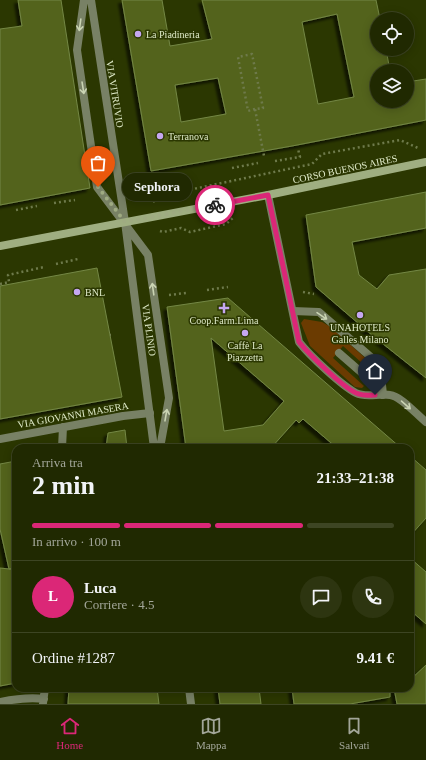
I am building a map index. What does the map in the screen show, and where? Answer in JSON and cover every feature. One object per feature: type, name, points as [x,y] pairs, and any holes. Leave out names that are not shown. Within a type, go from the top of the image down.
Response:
[{"type":"main road","name":"CORSO BUENOS AIRES","points":[[127,225],[426,162]]},
{"type":"main road","points":[[0,246],[127,225]]},
{"type":"street","points":[[84,0],[77,50],[98,187],[127,225]]},
{"type":"street","name":"VIA VITRUVIO","points":[[91,0],[127,225]]},
{"type":"street","points":[[268,195],[299,342],[348,388],[357,394],[391,395],[398,398],[426,422]]},
{"type":"street","name":"VIA PLINIO","points":[[127,225],[154,444]]},
{"type":"street","name":"VIA PLINIO","points":[[127,225],[148,255],[169,398],[160,444]]},
{"type":"street","name":"VIA PLINIO","points":[[127,225],[158,444]]},
{"type":"street","points":[[293,310],[319,312],[380,365],[384,395]]},
{"type":"street","points":[[339,353],[370,380],[382,379]]},
{"type":"street","name":"VIA GIOVANNI MASERA","points":[[0,439],[63,426],[150,413]]},
{"type":"street","points":[[62,444],[63,426]]},
{"type":"street","points":[[190,692],[191,704]]},
{"type":"street","points":[[0,702],[20,698],[30,698],[44,702]]},
{"type":"path","points":[[252,54],[263,108],[255,110],[248,111],[238,57],[252,54]]},
{"type":"path","points":[[255,110],[264,156]]},
{"type":"path","points":[[148,205],[160,196],[312,164],[322,154],[400,140],[417,148],[422,147]]},
{"type":"path","points":[[275,160],[300,157],[298,149]]},
{"type":"path","points":[[232,168],[258,163]]},
{"type":"path","points":[[54,203],[75,200]]},
{"type":"path","points":[[16,210],[37,206]]},
{"type":"path","points":[[56,264],[78,259]]},
{"type":"path","points":[[0,284],[8,282],[8,275],[44,266]]},
{"type":"path","points":[[208,290],[228,288]]},
{"type":"path","points":[[303,292],[314,294]]},
{"type":"path","points":[[168,296],[186,293]]},
{"type":"shaded area","points":[[304,319],[322,322],[329,326],[372,364],[376,370],[373,373],[343,346],[333,358],[364,386],[362,388],[355,387],[310,346],[301,323]]},
{"type":"building","points":[[18,0],[61,0],[90,188],[0,205],[0,29],[22,26]]},
{"type":"building","points":[[122,0],[162,0],[170,46],[212,39],[202,0],[376,0],[379,12],[370,12],[370,56],[387,56],[389,64],[370,64],[370,108],[414,108],[414,81],[426,79],[426,120],[151,171]],"holes":[[[337,14],[354,97],[318,104],[302,22]],[[218,78],[226,114],[181,122],[175,85]]]},
{"type":"building","points":[[426,192],[426,228],[352,242],[359,275],[377,289],[389,275],[426,269],[426,378],[373,336],[316,287],[306,215]]},
{"type":"building","points":[[97,268],[122,397],[0,419],[0,286]]},
{"type":"building","points":[[228,298],[396,444],[332,444],[303,419],[299,423],[296,420],[275,444],[185,444],[167,307]],"holes":[[[211,338],[284,401],[263,425],[224,431]]]},
{"type":"building","points":[[125,430],[127,444],[107,444],[108,433]]},
{"type":"building","points":[[414,460],[426,470],[426,518],[414,532]]},
{"type":"building","points":[[12,462],[12,569],[9,569],[0,529],[0,464]]},
{"type":"building","points":[[414,562],[426,572],[426,624],[414,614]]},
{"type":"building","points":[[0,568],[12,569],[12,684],[0,686]]},
{"type":"building","points":[[426,665],[426,704],[397,704],[395,692],[414,692],[414,676]]},
{"type":"building","points":[[69,692],[158,692],[159,704],[68,704]]},
{"type":"building","points":[[218,692],[260,692],[261,704],[220,704]]},
{"type":"building","points":[[292,692],[390,692],[390,697],[350,704],[294,704]]},
{"type":"way so far","points":[[98,187],[125,222],[215,205]]},
{"type":"place","name":"La Piadineria","points":[[138,34]]},
{"type":"place","name":"Terranova","points":[[160,136]]},
{"type":"place","name":"Sephora","points":[[98,187]]},
{"type":"place","name":"BNL","points":[[77,292]]},
{"type":"place","name":"Coop.Farm.Lima","points":[[224,308]]},
{"type":"place","name":"UNAHOTELS Galles Milano","points":[[360,315]]},
{"type":"place","name":"Caffè La Piazzetta","points":[[245,333]]},
{"type":"route","points":[[215,205],[268,195],[299,342],[348,388],[357,394],[375,395]]}]
